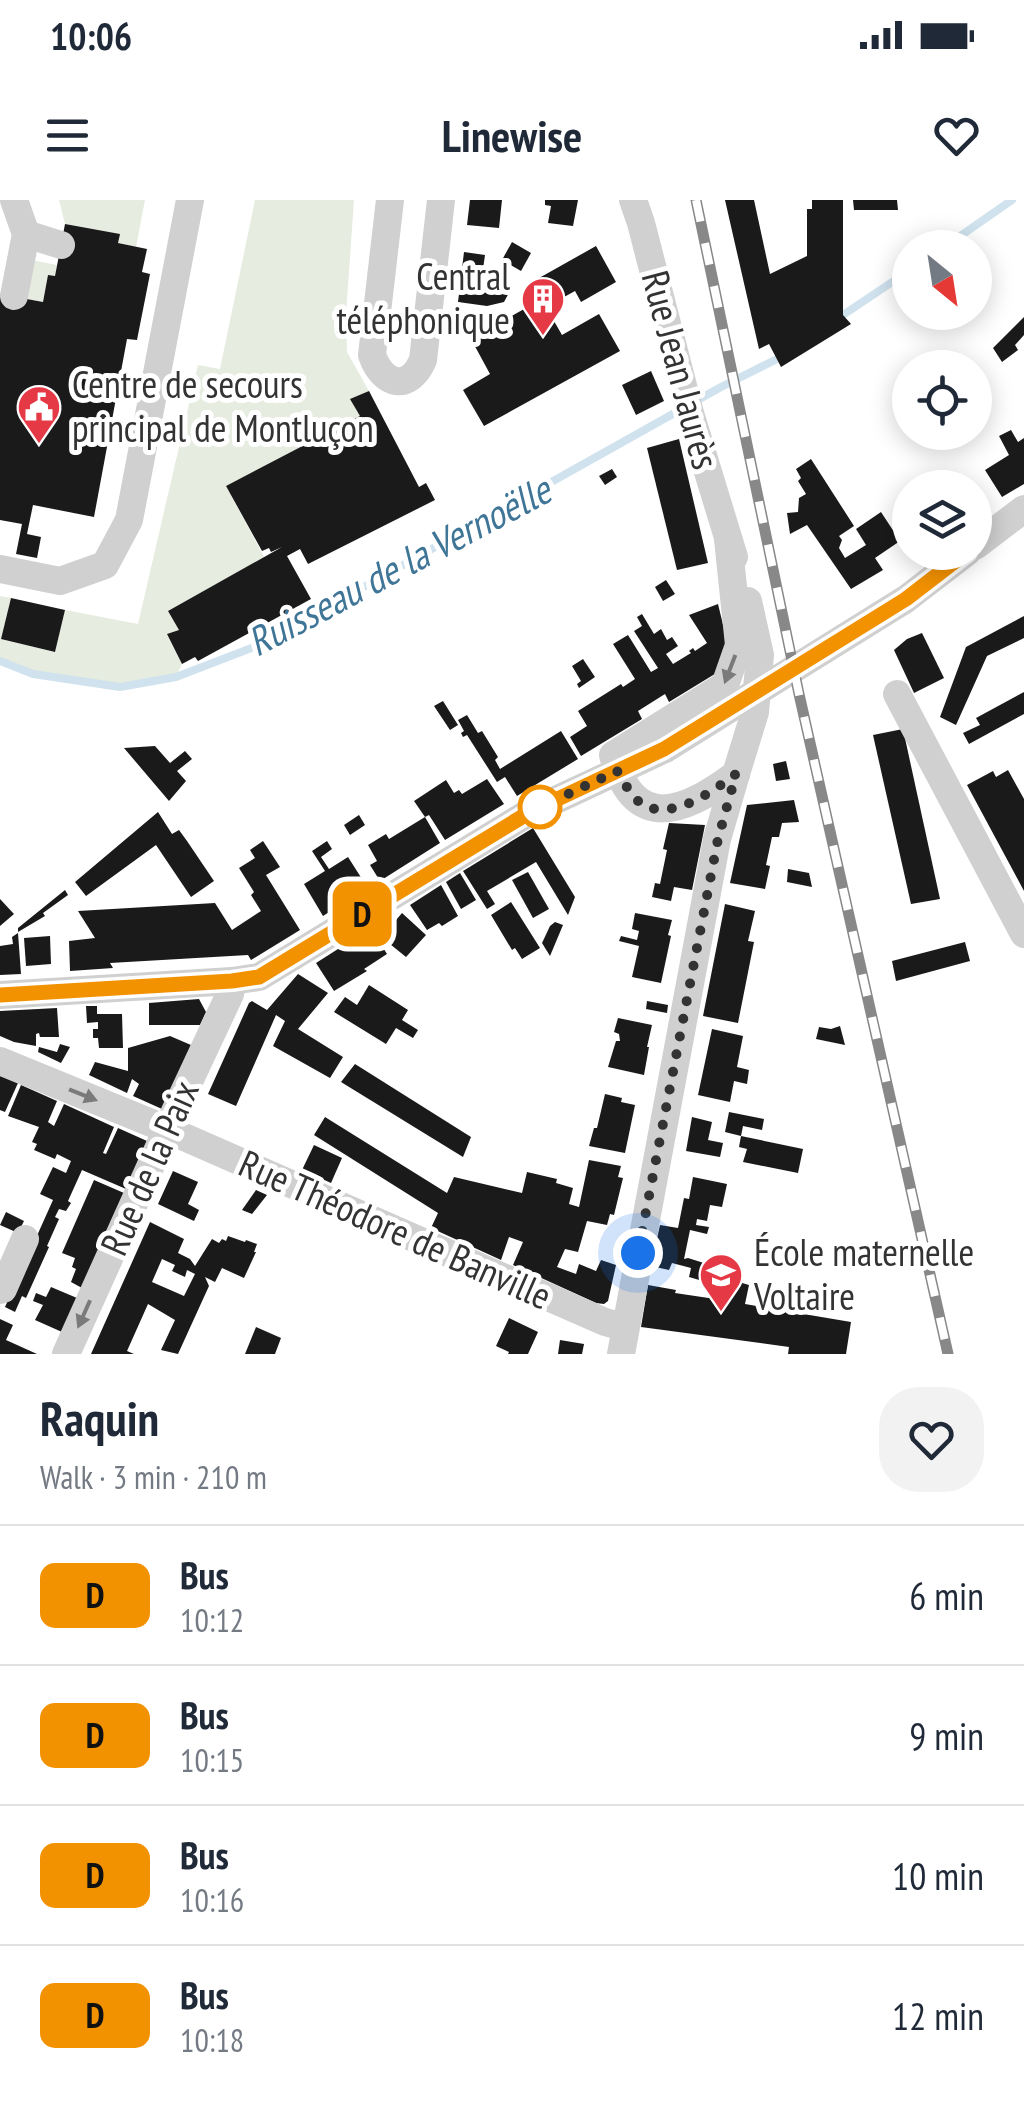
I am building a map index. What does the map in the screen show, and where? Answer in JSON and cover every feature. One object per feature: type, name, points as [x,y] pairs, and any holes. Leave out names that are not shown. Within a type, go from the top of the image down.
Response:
[{"type":"street","points":[[14,200],[26,234],[14,296]]},
{"type":"street","points":[[0,569],[60,581],[105,565],[121,535],[128,520],[190,200]]},
{"type":"street","points":[[390,200],[372,356],[377,370],[388,379],[406,381],[417,374],[423,360],[441,200]]},
{"type":"street","name":"Rue Jean Jaurès","points":[[623,1341],[718,839],[754,712],[760,655],[748,602],[688,406],[642,222],[632,200]]},
{"type":"street","points":[[26,234],[60,245]]},
{"type":"street","points":[[992,533],[1024,509]]},
{"type":"street","name":"Rue Jean Jaurès","points":[[617,771],[612,754],[725,684],[739,646],[728,539]]},
{"type":"street","points":[[0,995],[259,977],[530,812],[664,749],[906,599],[944,570]]},
{"type":"street","points":[[897,694],[1024,934]]},
{"type":"street","points":[[617,771],[636,800],[652,808],[676,808],[706,796],[736,774]]},
{"type":"street","name":"Rue de la Paix","points":[[66,1354],[230,994],[232,981]]},
{"type":"street","name":"Rue Théodore de Banville","points":[[0,1061],[605,1322],[623,1341]]},
{"type":"street","points":[[0,1290],[26,1239]]},
{"type":"shaded area","points":[[59,200],[145,200],[136,247],[118,243],[119,234],[65,224]]},
{"type":"shaded area","points":[[255,200],[354,200],[347,352],[369,391],[351,399],[360,416],[226,486],[264,557],[168,611],[179,630],[167,635],[182,664],[176,677],[120,687],[33,674],[0,661],[0,596],[11,598],[1,639],[55,652],[65,610],[138,624],[198,365],[220,369]]},
{"type":"shaded area","points":[[31,260],[57,265],[55,276],[48,275],[43,302],[24,298]]},
{"type":"building","points":[[470,200],[502,200],[499,228],[467,225]]},
{"type":"building","points":[[545,200],[578,200],[573,226],[548,223],[551,206],[545,205]]},
{"type":"building","points":[[725,200],[754,200],[770,274],[807,256],[807,209],[812,209],[812,200],[843,200],[843,315],[851,324],[781,367],[769,344],[759,349]]},
{"type":"building","points":[[853,200],[897,200],[898,210],[854,210]]},
{"type":"building","points":[[65,224],[120,234],[118,243],[147,249],[142,272],[150,274],[137,340],[127,339],[94,517],[33,505],[27,534],[41,537],[37,558],[16,554],[22,524],[0,520],[0,294],[43,302],[48,275],[55,276]]},
{"type":"building","points":[[512,242],[531,253],[521,271],[502,260]]},
{"type":"building","name":"Central téléphonique","points":[[596,246],[616,282],[581,302],[575,291],[546,307],[562,335],[599,314],[620,351],[484,426],[463,390],[490,374],[471,339],[533,304],[526,292],[535,287],[532,282]]},
{"type":"building","points":[[464,252],[485,255],[481,283],[512,287],[504,302],[487,306],[458,302]]},
{"type":"building","points":[[1024,317],[1024,335],[1015,345],[1018,350],[1002,362],[993,348]]},
{"type":"building","points":[[651,371],[664,401],[636,415],[622,385]]},
{"type":"building","points":[[369,391],[419,487],[426,483],[435,500],[308,564],[300,549],[287,556],[311,599],[198,661],[195,657],[182,664],[167,634],[179,630],[168,611],[282,547],[262,551],[226,486],[360,416],[350,399]]},
{"type":"building","points":[[1011,430],[1018,442],[1024,438],[1024,484],[1002,497],[992,481],[992,470],[985,470],[1009,455],[999,436]]},
{"type":"building","points":[[679,439],[708,563],[677,570],[647,448]]},
{"type":"building","points":[[811,459],[854,526],[839,536],[839,548],[845,558],[866,545],[856,529],[881,512],[892,529],[892,546],[875,558],[883,570],[851,589],[807,525],[790,534],[787,513],[798,512],[799,498],[806,494],[796,469]]},
{"type":"building","points":[[612,469],[617,477],[605,485],[599,476]]},
{"type":"building","points":[[666,580],[675,594],[663,601],[655,587]]},
{"type":"building","points":[[11,598],[65,610],[55,652],[1,639]]},
{"type":"building","points":[[718,604],[726,637],[723,669],[669,702],[665,694],[638,711],[642,719],[581,756],[570,737],[587,726],[578,711],[635,679],[613,644],[628,635],[651,672],[658,668],[634,631],[642,626],[637,617],[642,614],[654,634],[661,629],[667,640],[672,637],[678,646],[666,654],[673,664],[693,648],[695,651],[707,643],[689,615]]},
{"type":"building","points":[[1024,616],[1024,638],[987,656],[956,725],[940,717],[966,647]]},
{"type":"building","points":[[922,633],[944,678],[914,693],[894,650]]},
{"type":"building","points":[[583,659],[595,677],[579,688],[577,684],[581,681],[572,666]]},
{"type":"building","points":[[1024,692],[1024,714],[969,744],[963,733],[980,725],[976,718]]},
{"type":"building","points":[[443,701],[458,725],[450,730],[434,706]]},
{"type":"building","points":[[467,715],[498,757],[495,760],[500,769],[561,731],[578,759],[517,796],[505,777],[497,782],[467,735],[463,737],[458,720]]},
{"type":"building","points":[[903,729],[940,899],[911,904],[873,735]]},
{"type":"building","points":[[155,746],[170,763],[185,751],[192,759],[177,771],[186,781],[169,801],[124,748]]},
{"type":"building","points":[[786,761],[790,779],[776,781],[773,764]]},
{"type":"building","points":[[1008,770],[1024,799],[1024,891],[967,785],[993,771],[996,777]]},
{"type":"building","points":[[487,779],[504,804],[445,840],[429,815],[425,817],[414,801],[446,780],[454,793],[459,790],[462,794]]},
{"type":"building","points":[[794,800],[799,822],[782,823],[779,837],[772,837],[765,889],[730,883],[747,805]]},
{"type":"building","points":[[158,812],[172,834],[179,830],[214,881],[191,897],[156,845],[86,896],[75,882]]},
{"type":"building","points":[[359,815],[365,825],[350,835],[344,825]]},
{"type":"building","points":[[425,817],[440,843],[380,881],[370,865],[377,861],[368,845],[386,834],[389,839]]},
{"type":"building","points":[[669,823],[705,825],[692,890],[674,887],[671,901],[652,897],[655,883],[660,884]]},
{"type":"building","points":[[533,828],[575,897],[568,915],[536,862],[487,891],[495,904],[487,909],[463,871]]},
{"type":"building","points":[[263,841],[280,867],[266,875],[300,930],[251,960],[248,955],[110,963],[113,968],[70,971],[69,941],[95,938],[78,911],[215,903],[232,930],[261,911],[239,868],[255,858],[250,850]]},
{"type":"building","points":[[327,841],[332,849],[321,857],[329,869],[348,857],[362,879],[339,893],[345,902],[323,916],[304,884],[325,871],[312,851]]},
{"type":"building","points":[[788,869],[809,873],[812,887],[787,882]]},
{"type":"building","points":[[528,872],[549,909],[533,918],[512,880]]},
{"type":"building","points":[[460,873],[476,900],[461,909],[446,882]]},
{"type":"building","points":[[441,885],[458,916],[427,930],[410,905]]},
{"type":"building","points":[[65,890],[68,895],[43,913],[45,916],[18,932],[18,928]]},
{"type":"building","points":[[0,899],[14,914],[0,926]]},
{"type":"building","points":[[511,902],[540,948],[522,959],[491,915]]},
{"type":"building","points":[[725,904],[755,911],[748,941],[754,942],[738,1023],[703,1016]]},
{"type":"building","points":[[402,913],[426,935],[406,957],[385,940]]},
{"type":"building","points":[[635,913],[672,920],[661,983],[632,977],[639,946],[619,941],[621,936],[637,940],[639,931],[632,929]]},
{"type":"building","points":[[555,922],[563,925],[550,956],[542,943]]},
{"type":"building","points":[[18,933],[21,974],[0,975],[0,946],[13,944],[12,937]]},
{"type":"building","points":[[375,935],[387,954],[334,991],[316,963],[349,942],[353,948]]},
{"type":"building","points":[[50,936],[51,964],[26,966],[24,938]]},
{"type":"building","points":[[965,942],[970,961],[896,981],[892,961]]},
{"type":"building","points":[[298,974],[328,993],[298,1029],[343,1057],[330,1078],[273,1046],[285,1021],[276,1015],[236,1106],[208,1094],[249,1003],[267,1010]]},
{"type":"building","points":[[369,985],[408,1010],[402,1020],[418,1030],[413,1038],[396,1028],[386,1044],[334,1012],[345,997],[357,1005]]},
{"type":"building","points":[[199,999],[206,1012],[200,1025],[149,1025],[149,1003]]},
{"type":"building","points":[[647,1001],[668,1005],[667,1013],[646,1009]]},
{"type":"building","points":[[86,1006],[97,1006],[97,1014],[122,1014],[123,1048],[99,1048],[98,1038],[93,1038],[98,1022],[87,1023]]},
{"type":"building","points":[[57,1008],[59,1037],[36,1034],[36,1046],[0,1036],[0,1011]]},
{"type":"building","points":[[618,1018],[652,1025],[644,1075],[608,1067],[616,1041],[620,1041],[619,1034],[614,1032]]},
{"type":"building","points":[[840,1026],[845,1045],[816,1039],[819,1027]]},
{"type":"building","points":[[712,1029],[743,1036],[737,1067],[749,1070],[747,1084],[734,1081],[730,1102],[698,1095]]},
{"type":"building","points":[[170,1036],[191,1045],[162,1109],[133,1096],[139,1084],[132,1079],[127,1093],[89,1075],[95,1062],[128,1071],[128,1048]]},
{"type":"building","points":[[60,1044],[70,1047],[61,1063],[38,1052],[39,1047],[57,1052]]},
{"type":"building","points":[[355,1064],[471,1137],[463,1157],[341,1082]]},
{"type":"building","points":[[0,1075],[18,1083],[5,1112],[0,1110]]},
{"type":"building","points":[[21,1085],[57,1101],[48,1122],[54,1126],[64,1104],[114,1127],[103,1153],[106,1154],[118,1128],[147,1141],[126,1189],[82,1170],[68,1201],[71,1203],[66,1211],[59,1209],[55,1217],[59,1219],[49,1247],[26,1298],[22,1296],[15,1312],[5,1307],[53,1200],[40,1194],[53,1167],[66,1173],[71,1161],[34,1150],[37,1144],[32,1142],[39,1127],[8,1116]]},
{"type":"building","points":[[605,1094],[635,1105],[625,1153],[589,1146]]},
{"type":"building","points":[[729,1112],[764,1119],[762,1130],[743,1126],[741,1136],[725,1132]]},
{"type":"building","points":[[325,1117],[447,1193],[454,1177],[522,1193],[527,1172],[557,1179],[556,1183],[573,1188],[569,1204],[579,1207],[589,1160],[621,1166],[618,1177],[623,1178],[614,1215],[610,1214],[607,1225],[587,1221],[578,1252],[565,1249],[557,1267],[576,1274],[579,1264],[596,1271],[601,1260],[616,1265],[608,1301],[596,1303],[513,1265],[523,1242],[509,1237],[501,1260],[431,1228],[438,1213],[314,1135]]},
{"type":"building","points":[[692,1117],[712,1122],[708,1140],[723,1143],[720,1157],[686,1151]]},
{"type":"building","points":[[741,1136],[803,1149],[798,1173],[743,1162],[747,1149],[739,1147]]},
{"type":"building","points":[[314,1145],[342,1158],[331,1183],[302,1170]]},
{"type":"building","points":[[173,1171],[198,1182],[188,1204],[199,1210],[194,1221],[158,1204]]},
{"type":"building","points":[[693,1177],[727,1184],[722,1207],[710,1205],[707,1221],[697,1219],[696,1225],[709,1227],[707,1234],[690,1230],[684,1259],[723,1269],[721,1277],[708,1273],[706,1282],[689,1277],[691,1268],[672,1263],[669,1270],[651,1266],[660,1225],[678,1228]]},
{"type":"building","points":[[94,1180],[124,1193],[82,1288],[71,1282],[75,1258],[62,1253]]},
{"type":"building","points":[[256,1190],[267,1195],[252,1214],[242,1210]]},
{"type":"building","points":[[6,1212],[24,1221],[18,1233],[0,1225]]},
{"type":"building","points":[[150,1222],[184,1239],[178,1253],[195,1266],[212,1239],[219,1243],[228,1236],[257,1244],[244,1278],[222,1268],[215,1282],[205,1277],[209,1286],[178,1354],[161,1350],[175,1320],[148,1304],[127,1351],[134,1354],[91,1354]],"holes":[[[162,1259],[175,1265],[172,1271],[185,1277],[187,1270],[195,1274],[184,1296],[152,1282]]]},
{"type":"building","name":"École maternelle Voltaire","points":[[725,1278],[749,1285],[745,1304],[851,1322],[846,1354],[788,1354],[789,1347],[641,1327],[648,1285],[722,1300]]},
{"type":"building","points":[[51,1287],[77,1298],[62,1332],[35,1320],[43,1305],[33,1301],[36,1293],[46,1297]]},
{"type":"building","points":[[509,1318],[538,1332],[528,1354],[508,1354],[496,1346]]},
{"type":"building","points":[[0,1319],[13,1325],[6,1340],[37,1354],[0,1354]]},
{"type":"building","points":[[256,1327],[281,1338],[275,1354],[245,1354]]},
{"type":"building","points":[[560,1340],[584,1344],[582,1354],[558,1354]]},
{"type":"waterway","name":"Ruisseau de la Vernoëlle","points":[[969,230],[1012,200]]},
{"type":"waterway","name":"Ruisseau de la Vernoëlle","points":[[843,315],[892,282]]},
{"type":"waterway","name":"Ruisseau de la Vernoëlle","points":[[0,661],[33,674],[120,687],[176,677],[262,644],[777,359]]},
{"type":"railway","points":[[696,200],[799,694],[948,1354]]},
{"type":"bus line","name":"D","points":[[0,995],[259,977],[530,812],[664,749],[906,599],[944,570]]},
{"type":"place","name":"Central téléphonique","points":[[543,337]]},
{"type":"place","name":"Centre de secours principal de Montluçon","points":[[39,445]]},
{"type":"place","name":"École maternelle Voltaire","points":[[721,1313]]},
{"type":"route","points":[[540,807],[530,812],[617,771],[636,800],[652,808],[676,808],[706,796],[736,774],[718,839],[638,1253]]}]
